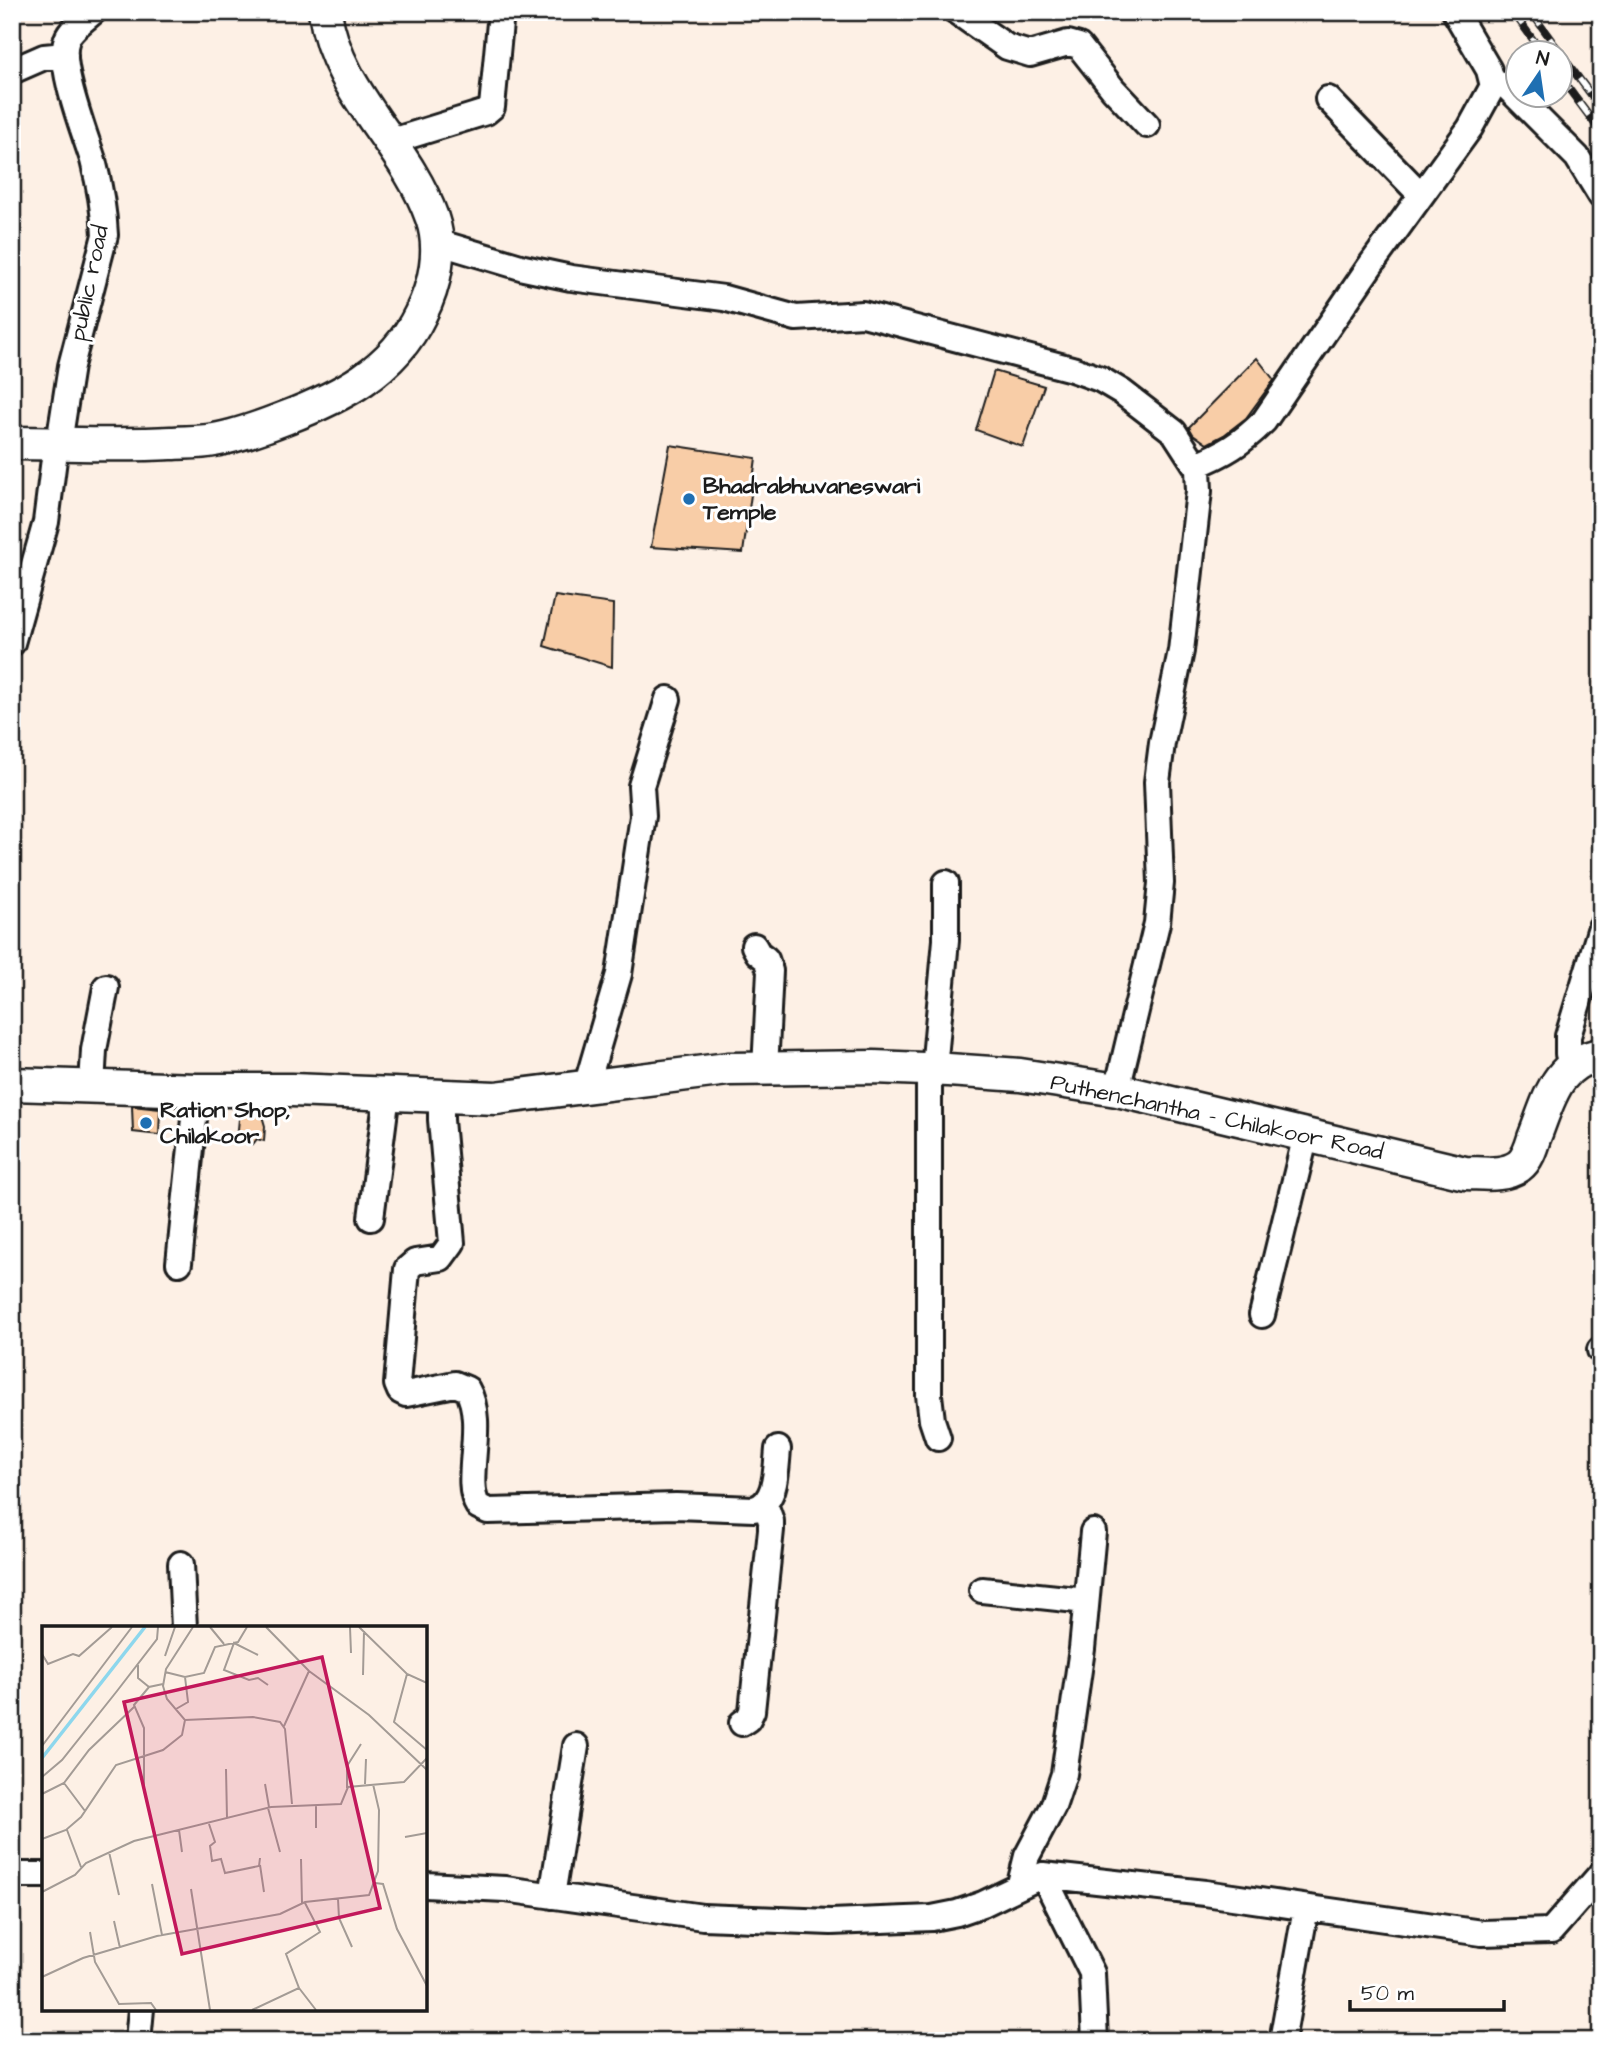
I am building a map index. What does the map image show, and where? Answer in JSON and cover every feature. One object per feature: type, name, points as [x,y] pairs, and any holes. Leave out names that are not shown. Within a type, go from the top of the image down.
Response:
[{"type":"main road","points":[[12,443],[134,445],[213,441],[323,404],[362,382],[402,346],[412,332],[431,291],[437,242],[433,220],[424,198],[341,68],[332,43],[326,12]]},
{"type":"main road","name":"Puthenchantha - Chilakoor Road","points":[[12,1084],[496,1098],[728,1069],[931,1069],[1020,1075],[1117,1090],[1465,1173],[1501,1173],[1520,1166],[1529,1153],[1559,1078],[1587,1059]]},
{"type":"street","points":[[12,71],[44,57],[65,55],[67,38],[93,12]]},
{"type":"street","points":[[389,142],[485,112],[492,107],[501,12]]},
{"type":"street","points":[[957,12],[1007,47],[1030,54],[1068,43],[1079,46],[1113,89],[1147,125]]},
{"type":"street","points":[[1196,465],[1223,454],[1264,421],[1342,305],[1470,128],[1493,86],[1489,70],[1455,12]]},
{"type":"street","name":"public road","points":[[12,643],[46,522],[71,366],[105,235],[93,163],[72,98],[65,55]]},
{"type":"street","points":[[1493,86],[1506,86],[1567,146],[1601,196]]},
{"type":"street","points":[[1328,99],[1422,195]]},
{"type":"street","points":[[437,242],[524,268],[571,278],[724,298],[796,318],[863,314],[1072,369],[1100,379],[1174,432],[1198,469],[1199,491],[1181,651],[1162,743],[1157,782],[1161,883],[1157,923],[1117,1090]]},
{"type":"street","points":[[586,1087],[619,974],[643,816],[641,786],[668,699]]},
{"type":"street","points":[[938,1438],[929,1395],[931,1069],[945,948],[946,883]]},
{"type":"street","points":[[1587,1059],[1568,1054],[1568,1036],[1601,927]]},
{"type":"street","points":[[754,946],[766,959],[770,971],[765,1069]]},
{"type":"street","points":[[92,1086],[94,1050],[106,987]]},
{"type":"street","points":[[179,1264],[197,1090]]},
{"type":"street","points":[[371,1218],[387,1094]]},
{"type":"street","points":[[441,1096],[452,1243],[441,1258],[415,1262],[407,1269],[397,1387],[406,1394],[455,1384],[467,1388],[476,1430],[472,1487],[478,1506],[488,1511],[676,1506],[750,1510],[765,1504],[770,1495],[778,1449]]},
{"type":"street","points":[[1262,1315],[1306,1136]]},
{"type":"street","points":[[742,1723],[752,1711],[771,1530],[765,1504]]},
{"type":"street","points":[[1020,1884],[1027,1856],[1053,1807],[1064,1774],[1076,1699],[1093,1532]]},
{"type":"street","points":[[181,1564],[184,1626]]},
{"type":"street","points":[[982,1590],[1086,1601]]},
{"type":"street","points":[[552,1896],[576,1746]]},
{"type":"street","points":[[427,1885],[505,1889],[704,1917],[831,1922],[932,1918],[957,1913],[983,1904],[1043,1875],[1205,1893],[1482,1933],[1551,1931],[1601,1874]]},
{"type":"street","points":[[12,1875],[42,1875]]},
{"type":"street","points":[[1043,1875],[1091,1973],[1095,2041]]},
{"type":"street","points":[[1282,2041],[1306,1908]]},
{"type":"street","points":[[138,2041],[141,2011]]},
{"type":"building","points":[[1257,358],[1274,380],[1246,418],[1207,444],[1193,434],[1189,427]]},
{"type":"building","points":[[994,371],[1044,386],[1023,447],[976,430]]},
{"type":"building","points":[[670,445],[756,458],[743,553],[651,547]]},
{"type":"building","points":[[555,596],[613,604],[612,667],[544,646]]},
{"type":"building","name":"Ration Shop, Chilakoor","points":[[132,1106],[160,1109],[159,1135],[133,1132]]},
{"type":"building","points":[[240,1108],[260,1109],[265,1126],[264,1141],[257,1139],[253,1144],[237,1140]]},
{"type":"railway","points":[[1513,12],[1532,38]]},
{"type":"railway","points":[[1531,12],[1550,38]]},
{"type":"railway","points":[[1574,72],[1601,108]]},
{"type":"railway","points":[[1574,96],[1601,132]]},
{"type":"place","name":"Bhadrabhuvaneswari Temple","points":[[689,499]]},
{"type":"place","name":"Ration Shop, Chilakoor","points":[[146,1123]]}]
